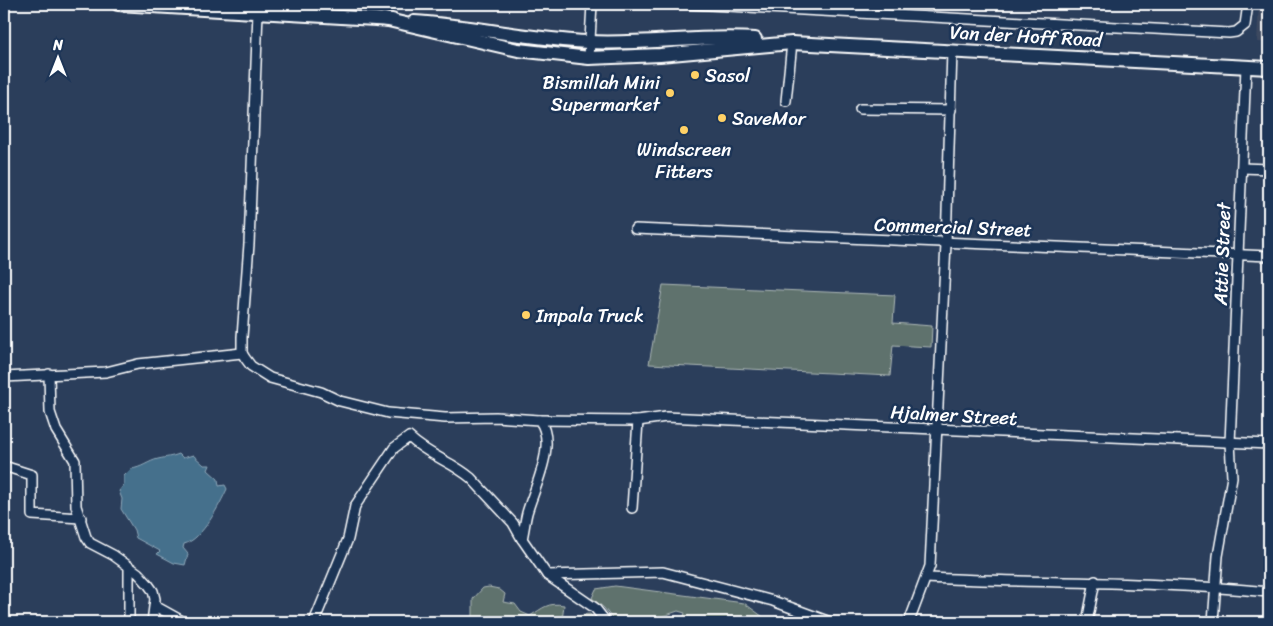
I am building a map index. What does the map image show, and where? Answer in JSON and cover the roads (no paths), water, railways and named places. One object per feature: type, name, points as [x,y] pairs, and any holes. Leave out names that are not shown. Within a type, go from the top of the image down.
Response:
[{"type":"main road","name":"Van der Hoff Road","points":[[118,4],[384,20],[590,42],[713,38],[1269,68]]},
{"type":"main road","name":"Van der Hoff Road","points":[[384,20],[518,50],[589,58],[660,56],[786,43]]},
{"type":"street","points":[[589,58],[592,4]]},
{"type":"street","points":[[690,4],[1229,33],[1241,29],[1247,20],[1248,4]]},
{"type":"street","points":[[4,377],[106,372],[138,364],[242,352],[249,244],[258,12]]},
{"type":"street","points":[[786,43],[786,101]]},
{"type":"street","points":[[912,621],[930,566],[946,244],[952,51]]},
{"type":"street","name":"Attie Street","points":[[1213,622],[1220,540],[1227,514],[1232,477],[1230,443],[1246,67]]},
{"type":"street","points":[[860,109],[951,110]]},
{"type":"street","points":[[1242,168],[1269,169]]},
{"type":"street","name":"Commercial Street","points":[[635,229],[946,244],[1269,256]]},
{"type":"street","name":"Hjalmer Street","points":[[242,352],[251,366],[270,378],[321,392],[340,401],[388,413],[417,416],[496,417],[539,420],[638,420],[666,417],[938,431],[1269,444]]},
{"type":"street","points":[[49,374],[50,412],[56,430],[75,461],[76,506],[90,543],[113,555],[138,573],[153,591],[155,606],[152,622]]},
{"type":"street","points":[[522,539],[527,513],[545,458],[546,437],[543,425],[539,420]]},
{"type":"street","points":[[632,508],[638,420]]},
{"type":"street","points":[[314,622],[348,539],[355,506],[394,448],[409,437],[423,450],[471,478],[513,523],[547,575],[595,608],[606,622]]},
{"type":"street","points":[[4,466],[32,475],[32,515],[81,518]]},
{"type":"street","points":[[129,568],[129,622]]},
{"type":"street","points":[[547,575],[664,572],[773,601],[830,622]]},
{"type":"street","points":[[926,578],[1033,582],[1095,581],[1216,587],[1269,592]]},
{"type":"street","points":[[1087,622],[1095,581]]},
{"type":"street","points":[[155,606],[184,622]]},
{"type":"place","name":"Sasol","points":[[695,75]]},
{"type":"place","name":"Bismillah Mini Supermarket","points":[[670,93]]},
{"type":"place","name":"SaveMor","points":[[722,118]]},
{"type":"place","name":"Windscreen Fitters","points":[[684,130]]},
{"type":"place","name":"Impala Truck","points":[[526,315]]}]
